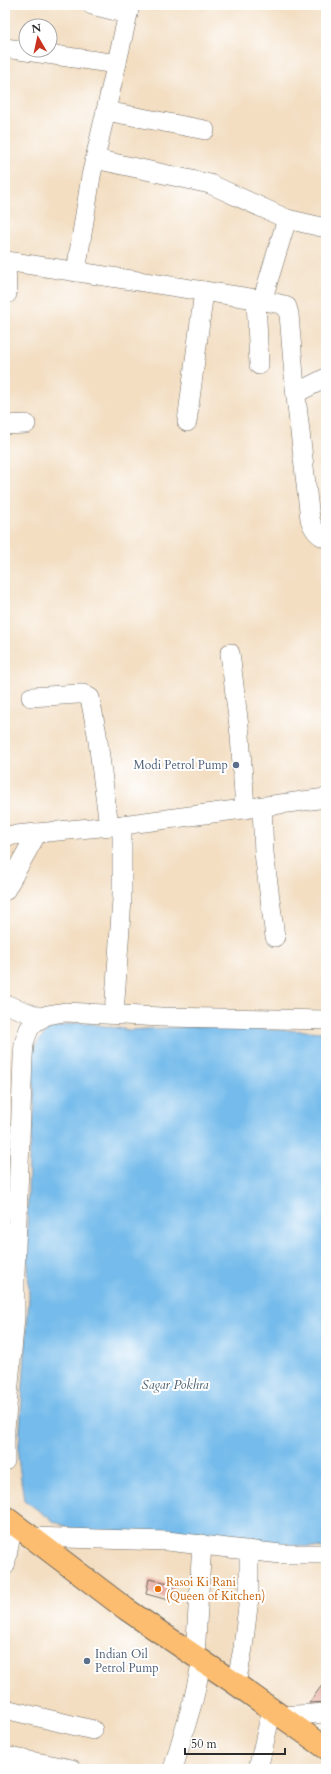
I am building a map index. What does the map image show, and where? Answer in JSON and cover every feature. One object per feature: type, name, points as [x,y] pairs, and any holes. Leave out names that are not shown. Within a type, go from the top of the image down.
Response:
[{"type":"highway","points":[[9,1520],[126,1609],[326,1748]]},
{"type":"street","points":[[76,272],[95,159],[129,10],[92,5]]},
{"type":"street","points":[[5,48],[117,64]]},
{"type":"street","points":[[106,111],[204,130]]},
{"type":"street","points":[[95,159],[210,184],[287,219],[326,228]]},
{"type":"street","points":[[259,365],[259,300],[287,219]]},
{"type":"street","points":[[5,294],[7,294],[6,261],[259,300],[280,304],[287,307],[289,314],[295,386],[310,519],[312,527],[317,533],[326,538]]},
{"type":"street","points":[[187,422],[204,291]]},
{"type":"street","points":[[295,386],[326,378]]},
{"type":"street","points":[[5,425],[26,424]]},
{"type":"street","points":[[230,653],[240,735],[253,808],[264,853],[275,937]]},
{"type":"street","points":[[31,697],[83,694],[90,698],[115,826],[122,900],[114,1014]]},
{"type":"street","points":[[5,836],[115,826],[326,798]]},
{"type":"street","points":[[5,891],[37,833]]},
{"type":"street","points":[[5,1004],[42,1018]]},
{"type":"street","points":[[5,1461],[5,1429],[15,1317],[15,1266],[23,1058],[24,1043],[29,1029],[35,1022],[47,1015],[65,1012],[326,1020]]},
{"type":"street","points":[[5,1566],[9,1520]]},
{"type":"street","points":[[31,1537],[124,1539],[202,1544],[281,1554],[326,1554]]},
{"type":"street","points":[[172,1769],[194,1697],[198,1658],[202,1544]]},
{"type":"street","points":[[236,1684],[243,1648],[249,1598],[249,1550]]},
{"type":"street","points":[[5,1709],[93,1730]]},
{"type":"street","points":[[258,1769],[277,1713],[326,1713]]},
{"type":"street","points":[[5,1756],[72,1769]]},
{"type":"water","name":"Sagar Pokhra","points":[[80,1022],[129,1030],[196,1026],[326,1032],[326,1548],[78,1532],[53,1521],[24,1500],[18,1458],[29,1297],[27,1229],[29,1159],[35,1102],[30,1051],[49,1029]]},
{"type":"building","points":[[149,1579],[174,1584],[172,1601],[146,1594]]},
{"type":"building","points":[[326,1680],[326,1702],[309,1703]]},
{"type":"place","name":"Modi Petrol Pump","points":[[236,765]]},
{"type":"place","name":"Rasoi Ki Rani (Queen of Kitchen)","points":[[158,1589]]},
{"type":"place","name":"Indian Oil Petrol Pump","points":[[87,1661]]}]
